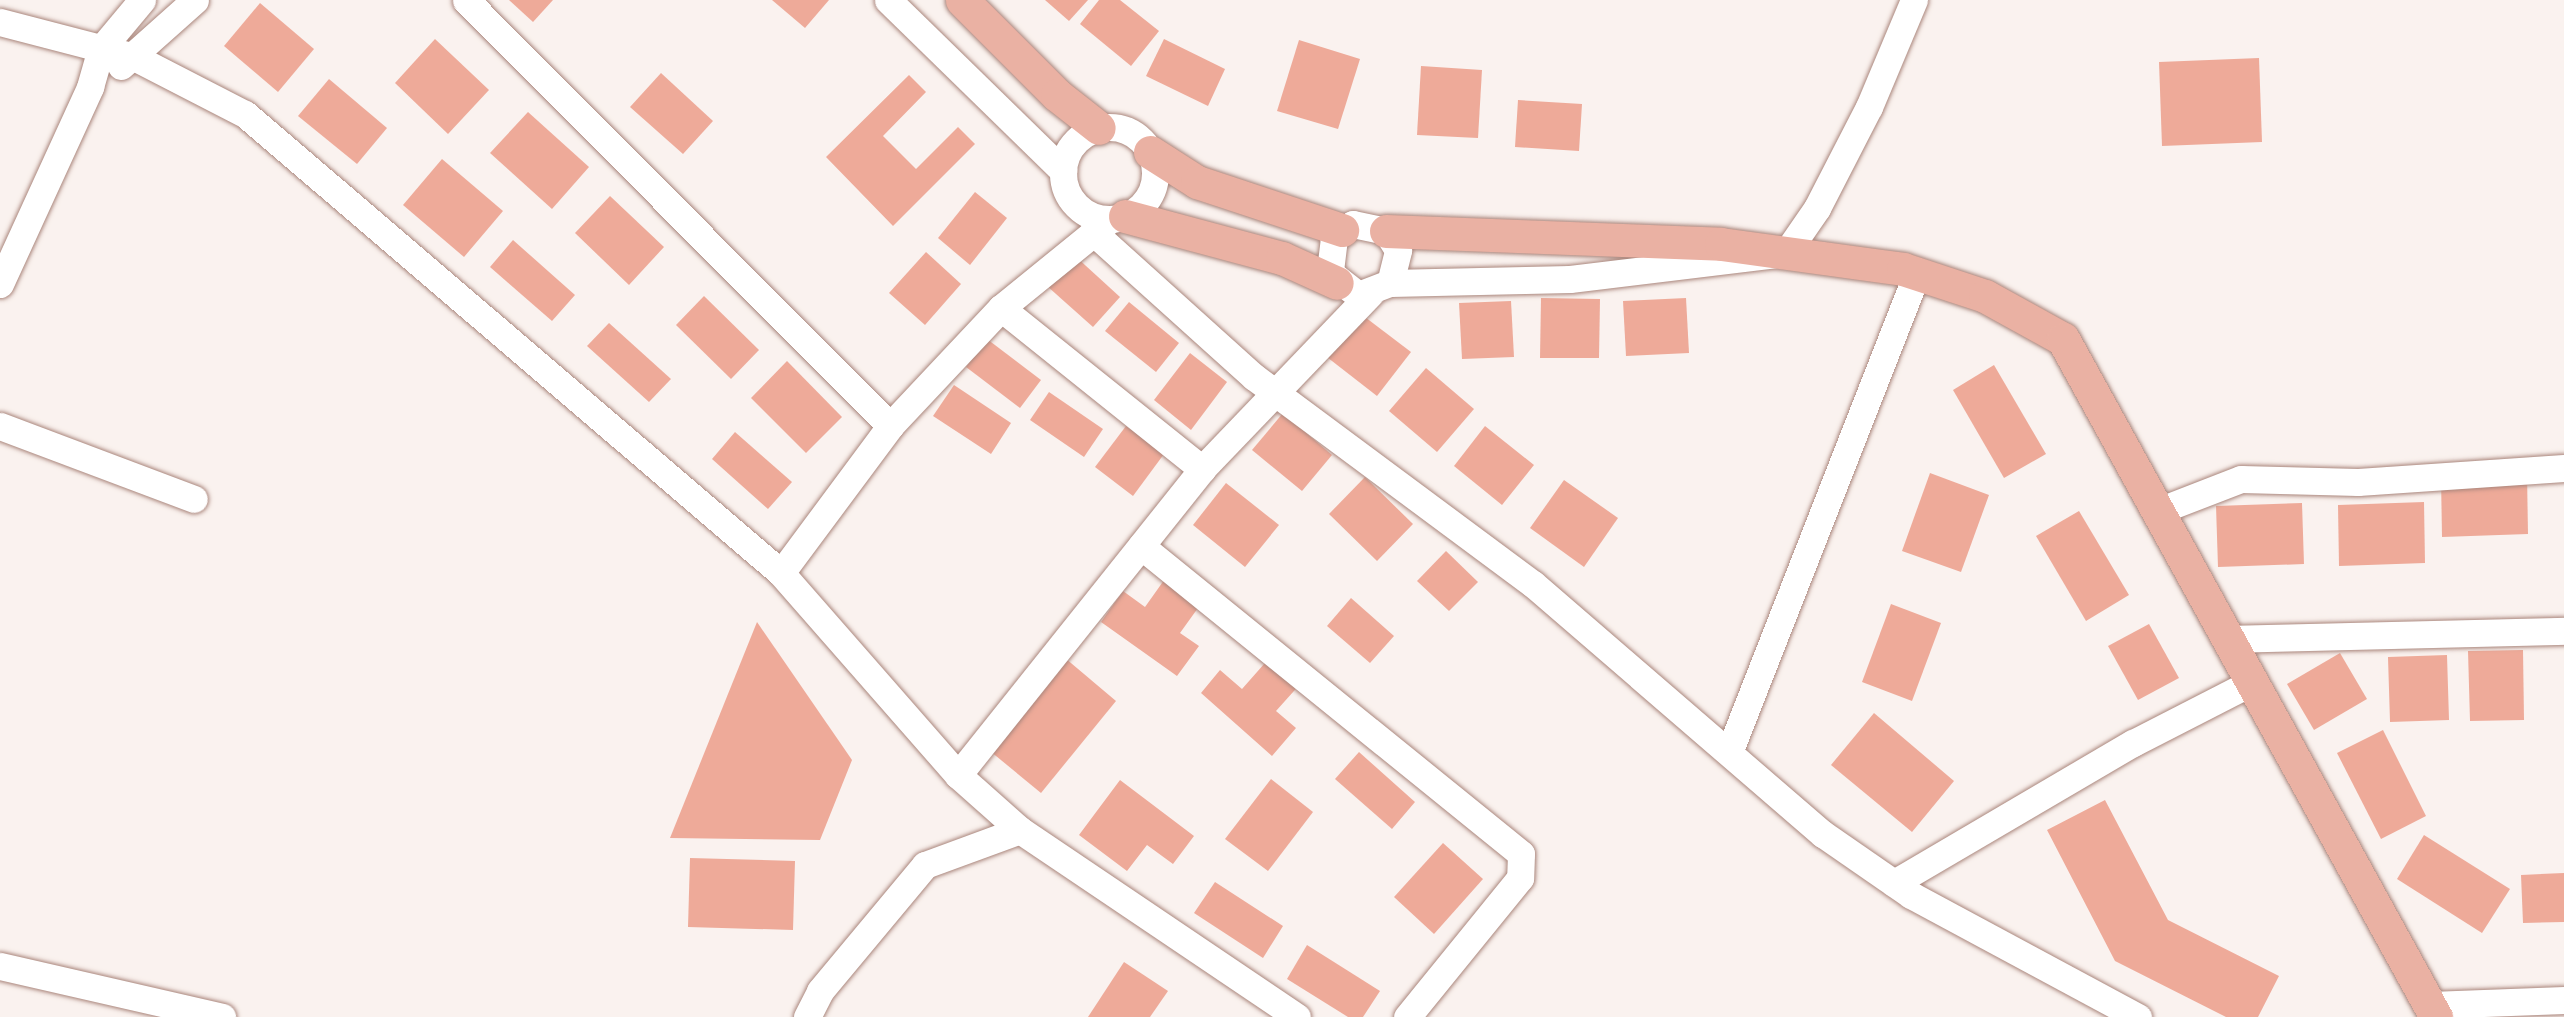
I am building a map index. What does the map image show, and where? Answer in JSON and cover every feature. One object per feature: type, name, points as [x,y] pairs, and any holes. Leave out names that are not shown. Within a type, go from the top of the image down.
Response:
[{"type":"main road","points":[[962,0],[1057,94],[1100,128]]},
{"type":"main road","points":[[1150,152],[1197,182],[1342,230]]},
{"type":"main road","points":[[1109,222],[1282,258],[1337,283]]},
{"type":"main road","points":[[1386,231],[1721,244],[1917,273],[1985,296],[2063,339],[2433,1011]]},
{"type":"street","points":[[0,284],[90,87],[102,49],[142,0]]},
{"type":"street","points":[[90,87],[134,57],[195,0]]},
{"type":"street","points":[[466,0],[890,426]]},
{"type":"street","points":[[888,0],[1063,171]]},
{"type":"street","points":[[958,775],[1202,469],[1380,289],[1398,250],[1386,231],[1365,223],[1342,230],[1329,249],[1337,283],[1380,289],[1570,279],[1786,253],[1817,208],[1864,116],[1914,0]]},
{"type":"street","points":[[0,22],[134,57],[245,114],[781,573],[958,775],[1020,830],[1298,1017]]},
{"type":"street","points":[[781,573],[890,426],[1001,308],[1109,222],[1151,190],[1150,152],[1129,131],[1100,128],[1074,143],[1063,171],[1065,186],[1082,210],[1109,222],[1276,392],[1533,584],[1730,750],[1823,834],[1894,883],[2138,1017]]},
{"type":"street","points":[[1730,750],[1917,273]]},
{"type":"street","points":[[1001,308],[1202,469]]},
{"type":"street","points":[[0,426],[194,499]]},
{"type":"street","points":[[2158,511],[2241,479],[2358,482],[2564,468]]},
{"type":"street","points":[[1141,546],[1521,854],[1520,878],[1407,1017]]},
{"type":"street","points":[[2229,639],[2564,630]]},
{"type":"street","points":[[1894,883],[2133,743],[2252,682]]},
{"type":"street","points":[[807,1017],[820,991],[925,865],[1020,830]]},
{"type":"street","points":[[0,966],[222,1017]]},
{"type":"street","points":[[2433,1011],[2564,1000]]},
{"type":"building","points":[[509,0],[553,0],[533,22]]},
{"type":"building","points":[[772,0],[829,0],[805,28]]},
{"type":"building","points":[[1045,0],[1088,0],[1069,21]]},
{"type":"building","points":[[1099,0],[1120,0],[1159,31],[1131,66],[1080,24]]},
{"type":"building","points":[[260,3],[314,49],[278,92],[224,46]]},
{"type":"building","points":[[435,39],[489,90],[448,134],[395,83]]},
{"type":"building","points":[[1164,39],[1225,69],[1208,106],[1146,76]]},
{"type":"building","points":[[1299,40],[1360,59],[1338,129],[1277,111]]},
{"type":"building","points":[[2259,58],[2262,142],[2162,146],[2159,62]]},
{"type":"building","points":[[1421,66],[1482,70],[1478,138],[1417,135]]},
{"type":"building","points":[[661,73],[713,121],[683,154],[630,107]]},
{"type":"building","points":[[909,75],[926,92],[883,136],[916,169],[958,127],[975,144],[893,226],[826,157]]},
{"type":"building","points":[[329,79],[387,128],[357,164],[298,116]]},
{"type":"building","points":[[1518,100],[1582,104],[1579,151],[1515,147]]},
{"type":"building","points":[[528,112],[589,167],[552,209],[490,153]]},
{"type":"building","points":[[442,159],[503,211],[464,257],[403,205]]},
{"type":"building","points":[[975,192],[1007,218],[970,265],[938,238]]},
{"type":"building","points":[[610,196],[664,247],[629,285],[575,233]]},
{"type":"building","points":[[513,240],[575,295],[552,321],[490,267]]},
{"type":"building","points":[[926,252],[961,284],[925,325],[889,293]]},
{"type":"building","points":[[1074,255],[1120,297],[1093,327],[1047,286]]},
{"type":"building","points":[[704,296],[759,350],[731,379],[676,325]]},
{"type":"building","points":[[1541,298],[1600,299],[1599,358],[1540,358]]},
{"type":"building","points":[[1686,298],[1689,353],[1626,356],[1623,301]]},
{"type":"building","points":[[1511,301],[1514,357],[1462,359],[1459,303]]},
{"type":"building","points":[[1129,302],[1179,343],[1156,372],[1105,331]]},
{"type":"building","points":[[1357,311],[1411,352],[1377,396],[1323,354]]},
{"type":"building","points":[[609,323],[671,379],[649,402],[587,346]]},
{"type":"building","points":[[987,339],[1041,380],[1020,408],[966,367]]},
{"type":"building","points":[[1190,353],[1227,382],[1191,430],[1154,400]]},
{"type":"building","points":[[787,361],[842,417],[806,453],[751,398]]},
{"type":"building","points":[[1994,365],[2046,454],[2004,478],[1953,390]]},
{"type":"building","points":[[1426,368],[1474,409],[1437,452],[1389,411]]},
{"type":"building","points":[[954,385],[1011,423],[991,454],[933,416]]},
{"type":"building","points":[[1049,392],[1103,429],[1084,457],[1030,420]]},
{"type":"building","points":[[1283,413],[1332,455],[1302,491],[1252,450]]},
{"type":"building","points":[[1126,426],[1164,454],[1133,496],[1095,467]]},
{"type":"building","points":[[1485,426],[1534,465],[1502,505],[1454,466]]},
{"type":"building","points":[[735,432],[792,482],[768,509],[712,459]]},
{"type":"building","points":[[1930,473],[1989,495],[1961,572],[1902,551]]},
{"type":"building","points":[[2527,473],[2528,534],[2442,537],[2441,476]]},
{"type":"building","points":[[1365,477],[1413,524],[1377,561],[1329,514]]},
{"type":"building","points":[[1564,480],[1618,518],[1584,567],[1530,528]]},
{"type":"building","points":[[1226,483],[1279,525],[1245,567],[1193,525]]},
{"type":"building","points":[[2424,502],[2425,563],[2339,566],[2338,505]]},
{"type":"building","points":[[2302,503],[2304,564],[2218,567],[2216,506]]},
{"type":"building","points":[[2079,511],[2129,595],[2086,621],[2036,536]]},
{"type":"building","points":[[1446,551],[1478,582],[1449,611],[1417,581]]},
{"type":"building","points":[[1167,576],[1203,601],[1180,633],[1199,646],[1177,676],[1101,622],[1123,591],[1145,607]]},
{"type":"building","points":[[1351,598],[1394,636],[1370,663],[1327,626]]},
{"type":"building","points":[[1891,604],[1941,623],[1912,701],[1862,682]]},
{"type":"building","points":[[757,622],[852,760],[820,840],[670,838]]},
{"type":"building","points":[[2149,624],[2179,678],[2138,700],[2108,646]]},
{"type":"building","points":[[2523,650],[2524,720],[2470,721],[2468,651]]},
{"type":"building","points":[[2340,653],[2367,699],[2314,730],[2287,684]]},
{"type":"building","points":[[1272,655],[1302,682],[1276,711],[1296,728],[1272,756],[1201,693],[1220,670],[1242,689]]},
{"type":"building","points":[[2447,655],[2449,720],[2390,722],[2388,657]]},
{"type":"building","points":[[1065,658],[1116,701],[1041,793],[990,751]]},
{"type":"building","points":[[1874,713],[1954,781],[1912,832],[1831,765]]},
{"type":"building","points":[[2383,730],[2426,816],[2381,839],[2337,753]]},
{"type":"building","points":[[1359,752],[1415,802],[1392,829],[1335,779]]},
{"type":"building","points":[[1271,779],[1313,812],[1268,871],[1225,839]]},
{"type":"building","points":[[1120,780],[1194,836],[1173,864],[1147,845],[1127,871],[1079,835]]},
{"type":"building","points":[[2105,800],[2168,920],[2279,976],[2258,1017],[2226,1017],[2115,961],[2047,830]]},
{"type":"building","points":[[2424,835],[2510,889],[2482,933],[2397,879]]},
{"type":"building","points":[[1443,843],[1483,879],[1434,934],[1394,897]]},
{"type":"building","points":[[690,858],[795,861],[793,930],[688,927]]},
{"type":"building","points":[[2564,873],[2564,922],[2523,923],[2521,875]]},
{"type":"building","points":[[1215,882],[1283,926],[1263,958],[1194,913]]},
{"type":"building","points":[[1307,945],[1380,991],[1363,1017],[1348,1017],[1287,979]]},
{"type":"building","points":[[1124,962],[1168,991],[1150,1017],[1088,1017]]}]
